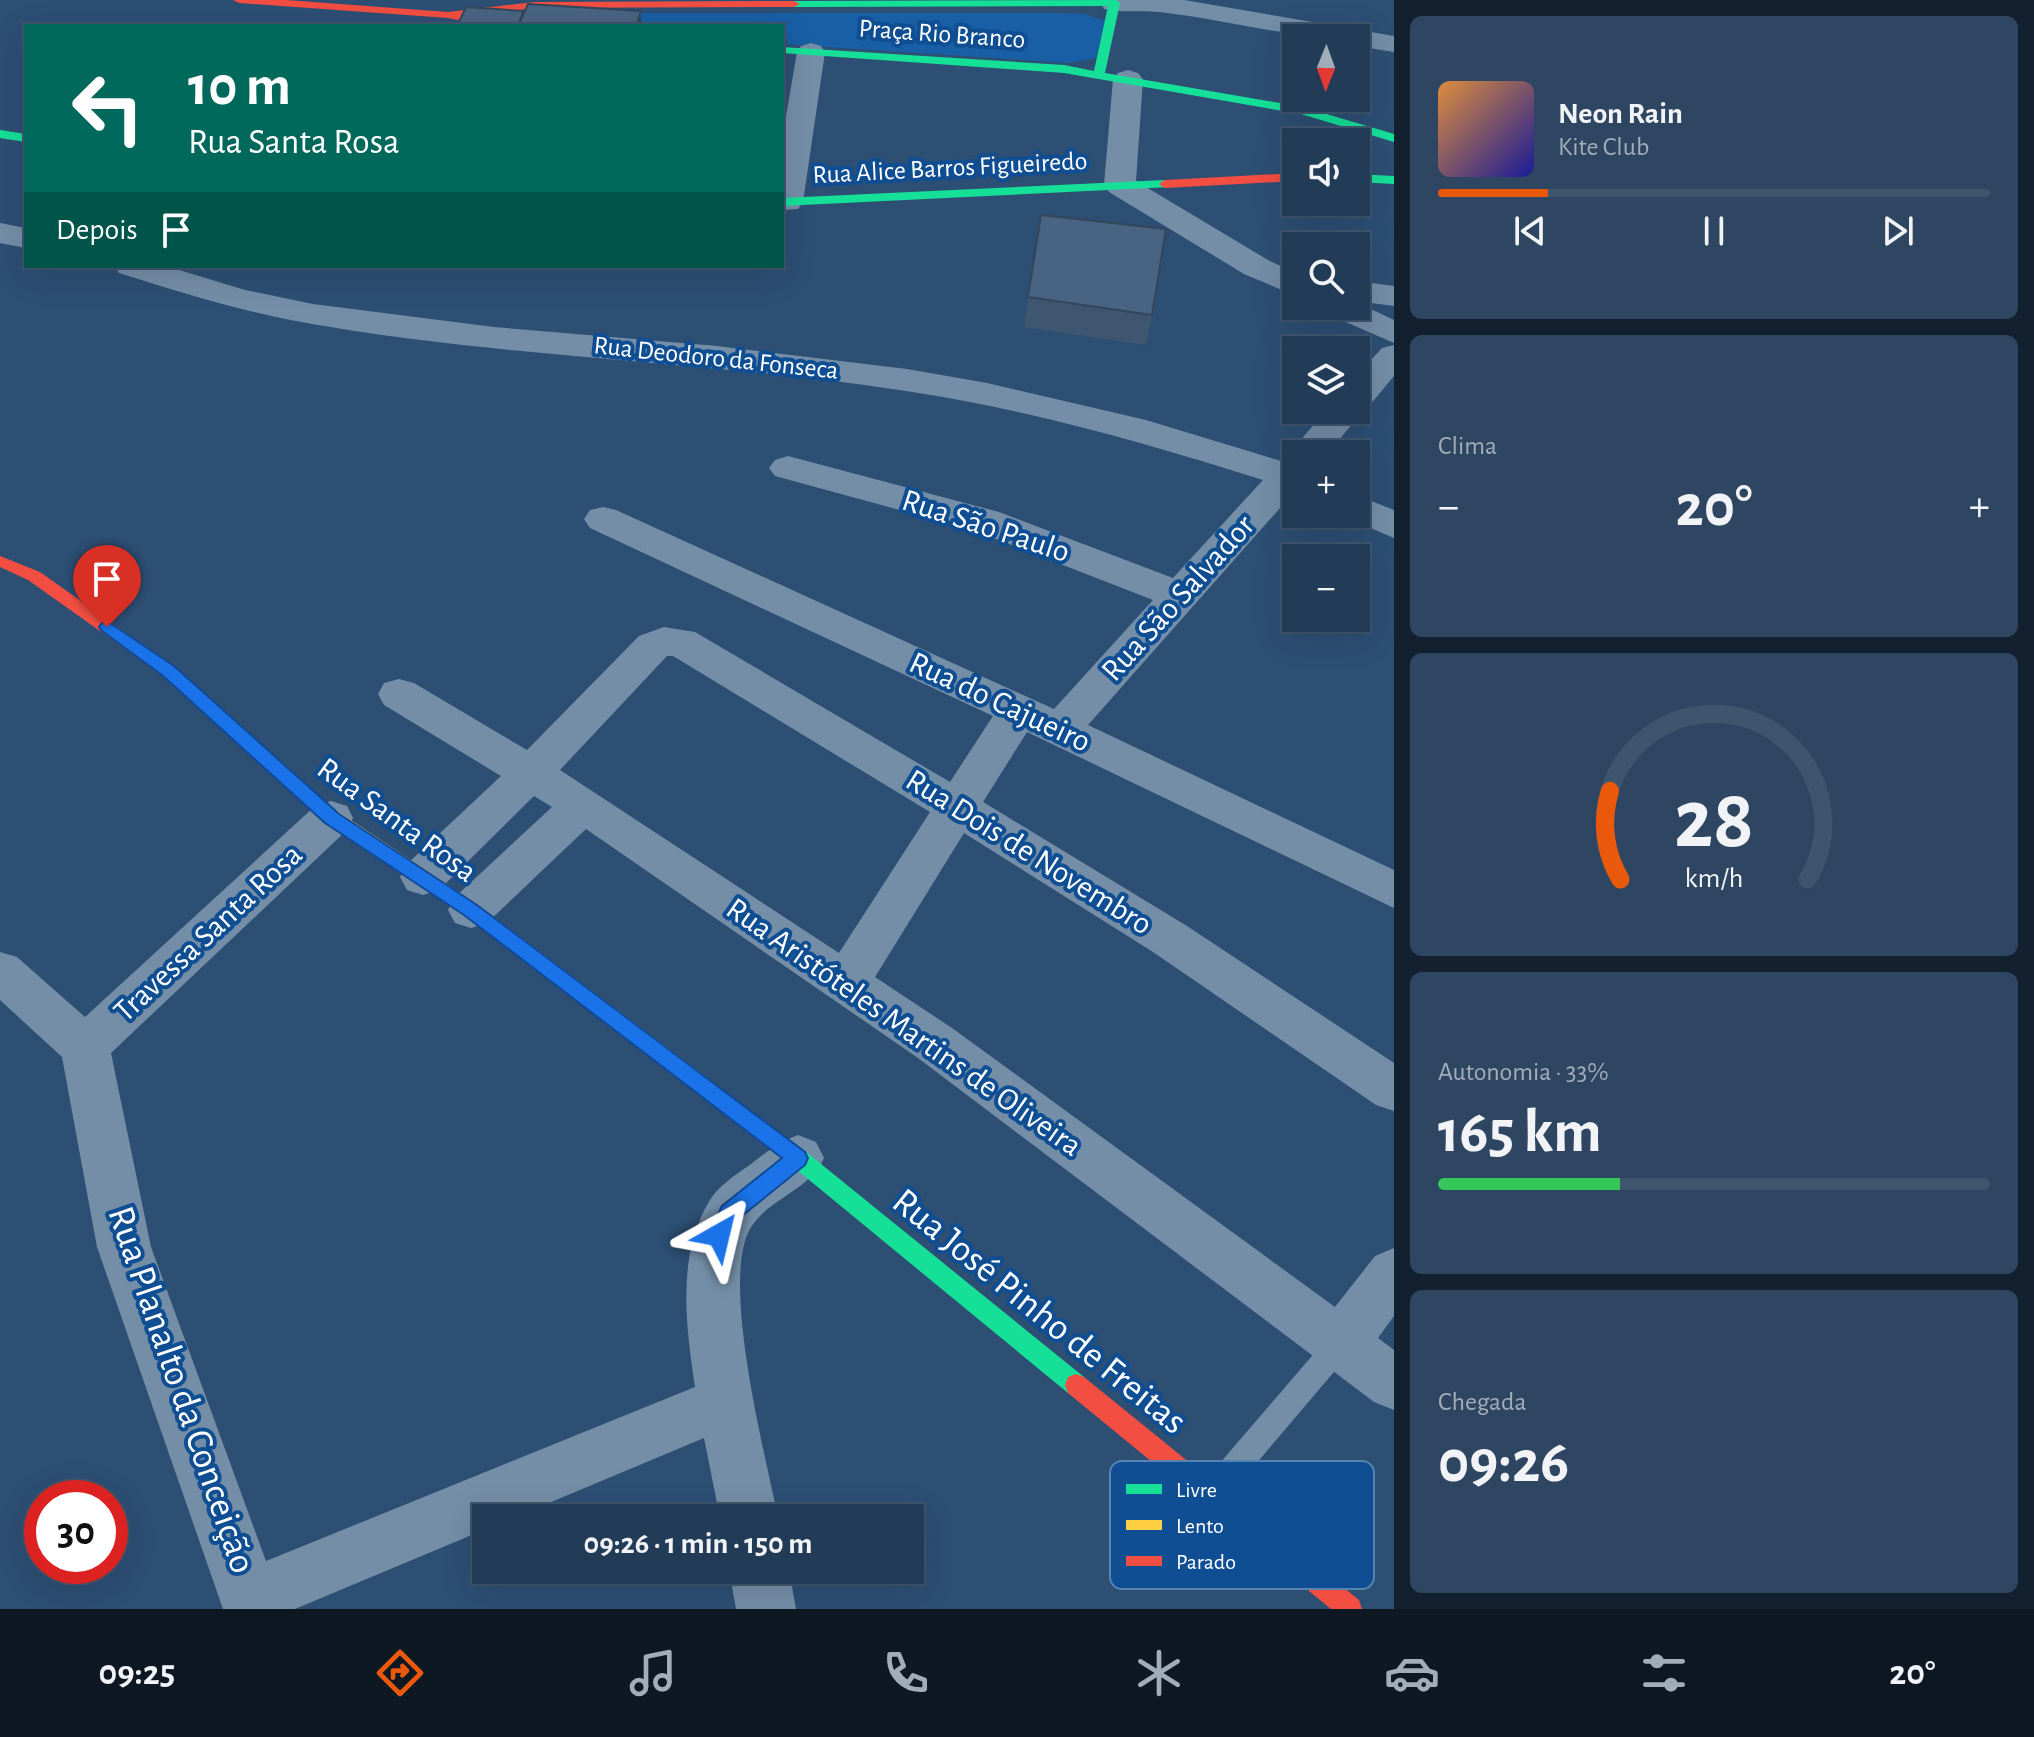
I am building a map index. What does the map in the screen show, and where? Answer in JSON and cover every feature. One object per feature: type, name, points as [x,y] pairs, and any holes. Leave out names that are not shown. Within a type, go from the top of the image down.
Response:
[{"type":"street","points":[[239,0],[448,15],[492,24]]},
{"type":"street","points":[[1282,279],[1256,267],[1120,185],[1114,77],[1114,2],[1159,4],[1394,44]]},
{"type":"street","name":"Praça Rio Branco","points":[[448,15],[535,5],[1114,2]]},
{"type":"street","points":[[525,24],[524,19],[535,5]]},
{"type":"street","points":[[784,202],[796,51]]},
{"type":"street","name":"Praça Rio Branco","points":[[796,51],[1023,65],[1114,77],[1303,111],[1394,138]]},
{"type":"street","points":[[0,134],[24,138]]},
{"type":"street","name":"Rua Alice Barros Figueiredo","points":[[784,202],[979,195],[1282,178]]},
{"type":"street","points":[[1370,179],[1394,180]]},
{"type":"street","points":[[0,233],[24,238]]},
{"type":"street","name":"Rua Deodoro da Fonseca","points":[[138,268],[239,299],[313,314],[480,335],[717,356],[907,380],[987,394],[1282,464]]},
{"type":"street","points":[[1370,293],[1394,296]]},
{"type":"street","points":[[1367,320],[1394,333]]},
{"type":"street","points":[[1370,382],[1394,355]]},
{"type":"street","name":"Rua São Salvador","points":[[1321,440],[1334,424]]},
{"type":"street","name":"Rua São Paulo","points":[[788,468],[986,521],[1180,596]]},
{"type":"street","name":"Rua São Salvador","points":[[1060,729],[1282,484]]},
{"type":"street","points":[[1370,514],[1394,525]]},
{"type":"street","name":"Rua do Cajueiro","points":[[603,519],[1060,729],[1394,890]]},
{"type":"street","name":"Rua Santa Rosa","points":[[0,561],[34,576],[168,671],[331,818],[471,910],[798,1158]]},
{"type":"street","name":"Rua Dois de Novembro","points":[[530,774],[653,646],[664,641],[681,642],[956,806],[1170,939],[1394,1090]]},
{"type":"street","name":"Rua Aristóteles Martins de Oliveira","points":[[399,694],[583,805],[935,1043],[1394,1383]]},
{"type":"street","points":[[846,982],[1019,710]]},
{"type":"street","points":[[423,877],[530,774]]},
{"type":"street","points":[[471,910],[583,805]]},
{"type":"street","name":"Travessa Santa Rosa","points":[[85,1047],[331,818]]},
{"type":"street","points":[[0,971],[85,1047]]},
{"type":"street","name":"Rua Planalto da Conceição","points":[[85,1047],[124,1247],[252,1603]]},
{"type":"street","points":[[746,1504],[716,1328],[713,1277],[719,1235],[730,1213],[798,1158]]},
{"type":"street","name":"Rua José Pinho de Freitas","points":[[798,1158],[1167,1461]]},
{"type":"street","points":[[1340,1344],[1394,1273]]},
{"type":"street","points":[[252,1603],[727,1401]]},
{"type":"street","name":"Rua José Pinho de Freitas","points":[[1325,1589],[1350,1609]]},
{"type":"lane","points":[[1240,1461],[1340,1344]]},
{"type":"shaded area","points":[[558,13],[1054,13],[1084,14],[1105,21],[1096,58],[1070,63],[784,44],[784,24],[547,24]]},
{"type":"building","points":[[528,4],[641,11],[637,24],[519,24]]},
{"type":"building","points":[[466,7],[523,11],[519,24],[458,24]]},
{"type":"building","points":[[1041,215],[1166,229],[1152,315],[1028,297]]},
{"type":"traffic: fast","points":[[794,4],[1114,3],[1099,75]]},
{"type":"traffic: fast","points":[[784,50],[1064,69],[1303,111],[1394,138]]},
{"type":"traffic: fast","points":[[0,134],[24,138]]},
{"type":"traffic: fast","points":[[1370,179],[1394,180]]},
{"type":"traffic: fast","points":[[784,202],[1165,184]]},
{"type":"traffic: fast","points":[[705,1087],[798,1158],[1076,1385]]},
{"type":"traffic: slow","points":[[312,801],[331,818],[471,910],[705,1087]]},
{"type":"traffic: jam","points":[[239,0],[448,15],[476,21]]},
{"type":"traffic: jam","points":[[448,15],[535,5],[794,4]]},
{"type":"traffic: jam","points":[[1165,184],[1282,178]]},
{"type":"traffic: jam","points":[[0,561],[34,576],[168,671],[312,801]]},
{"type":"traffic: jam","points":[[1076,1385],[1169,1461]]},
{"type":"traffic: jam","points":[[1326,1589],[1350,1609]]},
{"type":"route","points":[[107,627],[168,671],[331,818],[471,910],[798,1158],[730,1213],[719,1235]]}]
